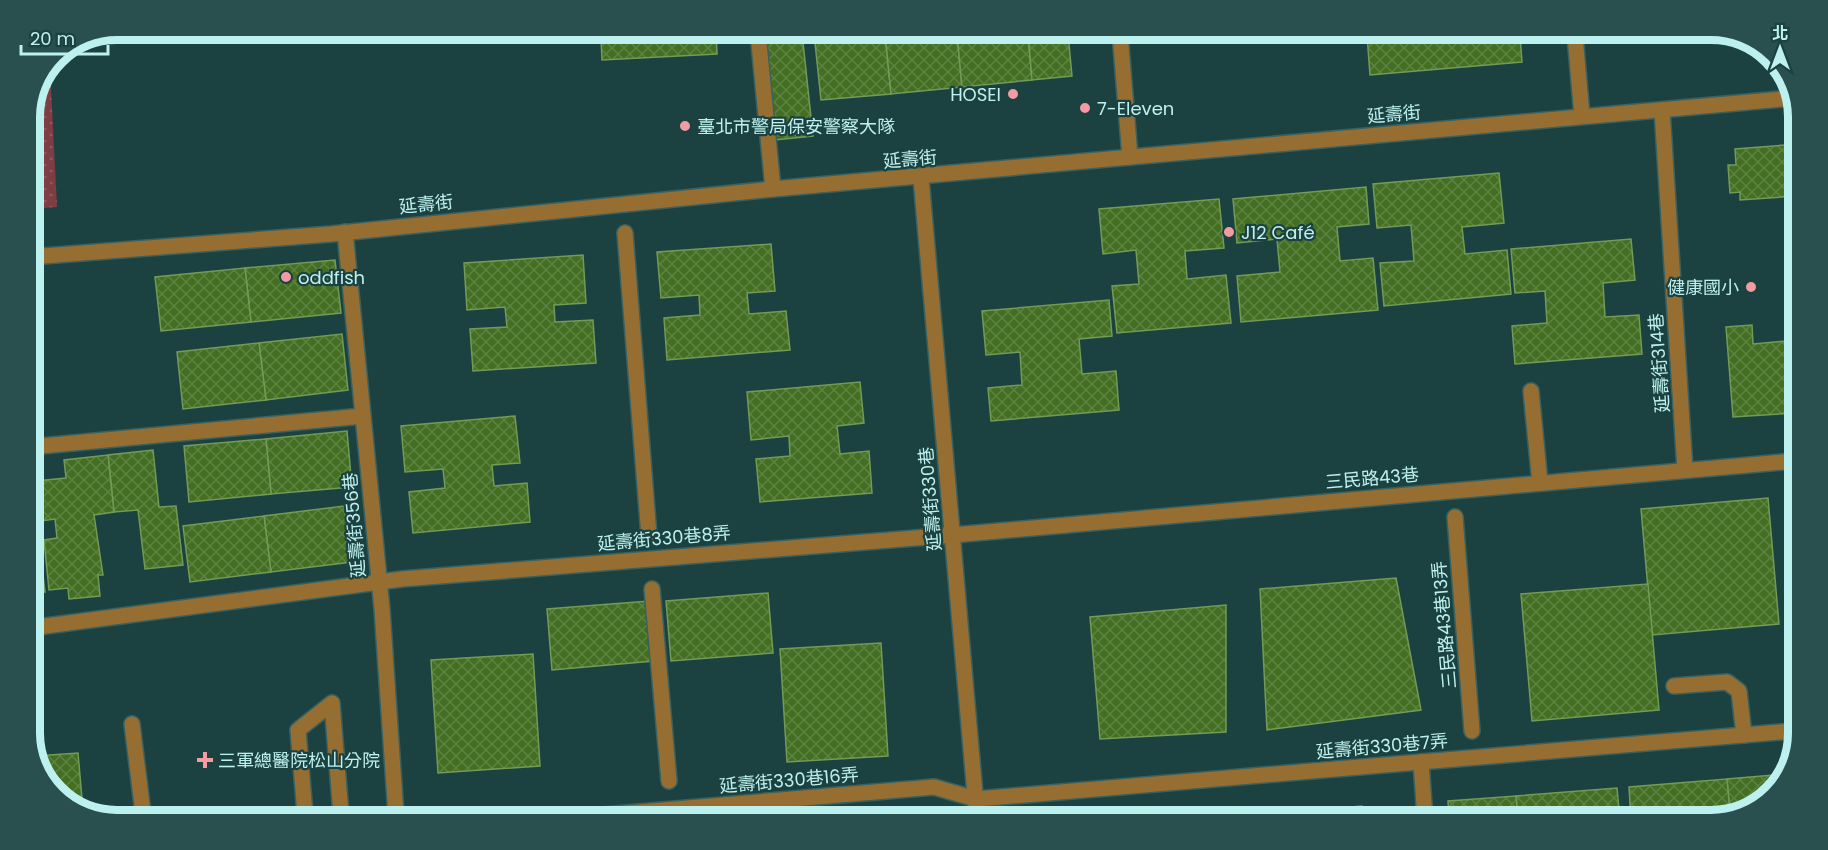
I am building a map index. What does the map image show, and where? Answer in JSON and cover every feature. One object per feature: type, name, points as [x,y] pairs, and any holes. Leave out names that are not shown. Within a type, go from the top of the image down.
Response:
[{"type":"street","points":[[759,40],[773,189]]},
{"type":"street","points":[[1120,40],[1130,157]]},
{"type":"street","points":[[1575,40],[1582,116]]},
{"type":"street","name":"延壽街","points":[[41,256],[345,232],[773,189],[921,178],[1130,157],[1785,99]]},
{"type":"street","name":"延壽街314巷","points":[[1662,110],[1685,470]]},
{"type":"street","name":"延壽街330巷","points":[[921,178],[977,810]]},
{"type":"street","name":"延壽街356巷","points":[[345,232],[379,583],[396,810]]},
{"type":"street","points":[[625,233],[648,536]]},
{"type":"street","points":[[1531,391],[1540,483]]},
{"type":"street","points":[[41,446],[363,416]]},
{"type":"street","name":"三民路43巷","points":[[953,535],[1788,462]]},
{"type":"street","name":"三民路43巷13弄","points":[[1455,517],[1472,731]]},
{"type":"street","name":"延壽街330巷8弄","points":[[41,627],[379,583],[953,535]]},
{"type":"street","points":[[652,589],[669,781]]},
{"type":"street","points":[[1674,686],[1727,682],[1739,692],[1744,735]]},
{"type":"street","points":[[305,810],[298,730],[332,704],[341,810]]},
{"type":"street","points":[[132,724],[143,810]]},
{"type":"street","name":"延壽街330巷7弄","points":[[976,800],[1788,731]]},
{"type":"street","points":[[1421,762],[1424,810]]},
{"type":"street","name":"延壽街330巷16弄","points":[[663,810],[934,787],[976,800]]},
{"type":"shaded area","points":[[51,79],[57,207],[41,208],[41,112],[43,97]]},
{"type":"building","points":[[601,40],[716,40],[717,54],[602,60]]},
{"type":"building","points":[[766,40],[803,40],[813,136],[775,140]]},
{"type":"building","points":[[815,40],[886,40],[891,94],[821,100]]},
{"type":"building","points":[[886,40],[958,40],[962,87],[891,94]]},
{"type":"building","points":[[958,40],[1029,40],[1032,80],[962,87]]},
{"type":"building","points":[[1029,40],[1069,40],[1072,76],[1032,80]]},
{"type":"building","points":[[1367,40],[1520,40],[1522,62],[1370,75]]},
{"type":"building","points":[[1787,145],[1787,197],[1740,200],[1740,192],[1730,193],[1728,165],[1736,165],[1735,149]]},
{"type":"building","points":[[1499,173],[1504,223],[1462,227],[1465,254],[1507,250],[1511,294],[1384,306],[1380,263],[1414,261],[1411,225],[1377,228],[1373,184]]},
{"type":"building","points":[[1366,187],[1369,224],[1337,227],[1340,261],[1373,258],[1378,310],[1241,322],[1237,276],[1280,272],[1277,239],[1237,243],[1233,199]]},
{"type":"building","points":[[1219,199],[1224,248],[1185,251],[1187,279],[1226,275],[1231,323],[1117,333],[1112,286],[1139,284],[1136,250],[1103,254],[1099,209]]},
{"type":"building","points":[[1631,239],[1635,280],[1603,283],[1605,317],[1639,315],[1642,354],[1515,364],[1512,326],[1547,323],[1545,291],[1515,293],[1511,249]]},
{"type":"building","points":[[771,244],[775,291],[747,293],[749,314],[786,311],[790,350],[667,360],[664,318],[700,315],[699,295],[661,298],[657,252]]},
{"type":"building","points":[[583,255],[586,303],[554,305],[555,322],[593,320],[596,363],[473,371],[470,329],[507,327],[505,307],[467,310],[464,263]]},
{"type":"building","points":[[335,260],[341,313],[251,322],[245,268]]},
{"type":"building","points":[[245,268],[251,322],[161,331],[155,277]]},
{"type":"building","points":[[1109,300],[1112,336],[1079,339],[1082,374],[1116,371],[1119,410],[991,421],[988,388],[1022,385],[1020,352],[986,355],[982,311]]},
{"type":"building","points":[[1752,325],[1753,344],[1787,341],[1787,413],[1733,417],[1726,327]]},
{"type":"building","points":[[342,334],[348,390],[266,400],[259,343]]},
{"type":"building","points":[[259,343],[266,400],[183,409],[177,352]]},
{"type":"building","points":[[860,382],[864,423],[837,426],[840,454],[869,451],[872,493],[760,502],[756,459],[790,456],[789,436],[751,440],[747,392]]},
{"type":"building","points":[[515,416],[520,463],[492,465],[494,486],[527,483],[530,522],[413,533],[409,492],[445,488],[443,469],[405,472],[401,426]]},
{"type":"building","points":[[347,431],[352,487],[271,494],[266,439]]},
{"type":"building","points":[[266,439],[271,494],[189,502],[184,446]]},
{"type":"building","points":[[153,450],[159,507],[176,506],[183,565],[145,569],[138,510],[114,512],[108,455]]},
{"type":"building","points":[[108,455],[114,512],[94,515],[103,575],[98,575],[100,596],[69,599],[68,588],[49,590],[44,540],[57,538],[55,519],[41,521],[41,480],[66,478],[64,460]]},
{"type":"building","points":[[1768,498],[1779,624],[1652,635],[1641,509]]},
{"type":"building","points":[[344,506],[352,562],[271,572],[264,516]]},
{"type":"building","points":[[264,516],[271,572],[190,582],[183,526]]},
{"type":"building","points":[[41,558],[45,592],[41,592]]},
{"type":"building","points":[[1396,578],[1421,710],[1267,730],[1260,589]]},
{"type":"building","points":[[1648,584],[1659,710],[1532,721],[1521,594]]},
{"type":"building","points":[[768,593],[773,653],[671,661],[666,601]]},
{"type":"building","points":[[649,601],[654,661],[552,670],[547,609]]},
{"type":"building","points":[[1226,605],[1226,732],[1100,739],[1090,617]]},
{"type":"building","points":[[881,643],[888,756],[787,762],[780,649]]},
{"type":"building","points":[[533,654],[540,766],[438,773],[431,660]]},
{"type":"building","points":[[78,753],[82,801],[71,794],[53,775],[44,755]]},
{"type":"building","points":[[1775,775],[1753,797],[1729,807],[1727,779]]},
{"type":"building","points":[[1727,779],[1729,807],[1711,810],[1630,810],[1629,787]]},
{"type":"building","points":[[1617,788],[1619,810],[1517,810],[1516,796]]},
{"type":"building","points":[[1516,796],[1517,810],[1448,810],[1448,801]]},
{"type":"building","points":[[1362,806],[1363,810],[1315,810]]},
{"type":"place","name":"HOSEI","points":[[1013,94]]},
{"type":"place","name":"7-Eleven","points":[[1085,108]]},
{"type":"place","name":"臺北市警局保安警察大隊","points":[[685,126]]},
{"type":"place","name":"J12 Café","points":[[1229,232]]},
{"type":"place","name":"oddfish","points":[[286,277]]},
{"type":"place","name":"健康國小","points":[[1751,287]]},
{"type":"place","name":"三軍總醫院松山分院","points":[[205,760]]}]
